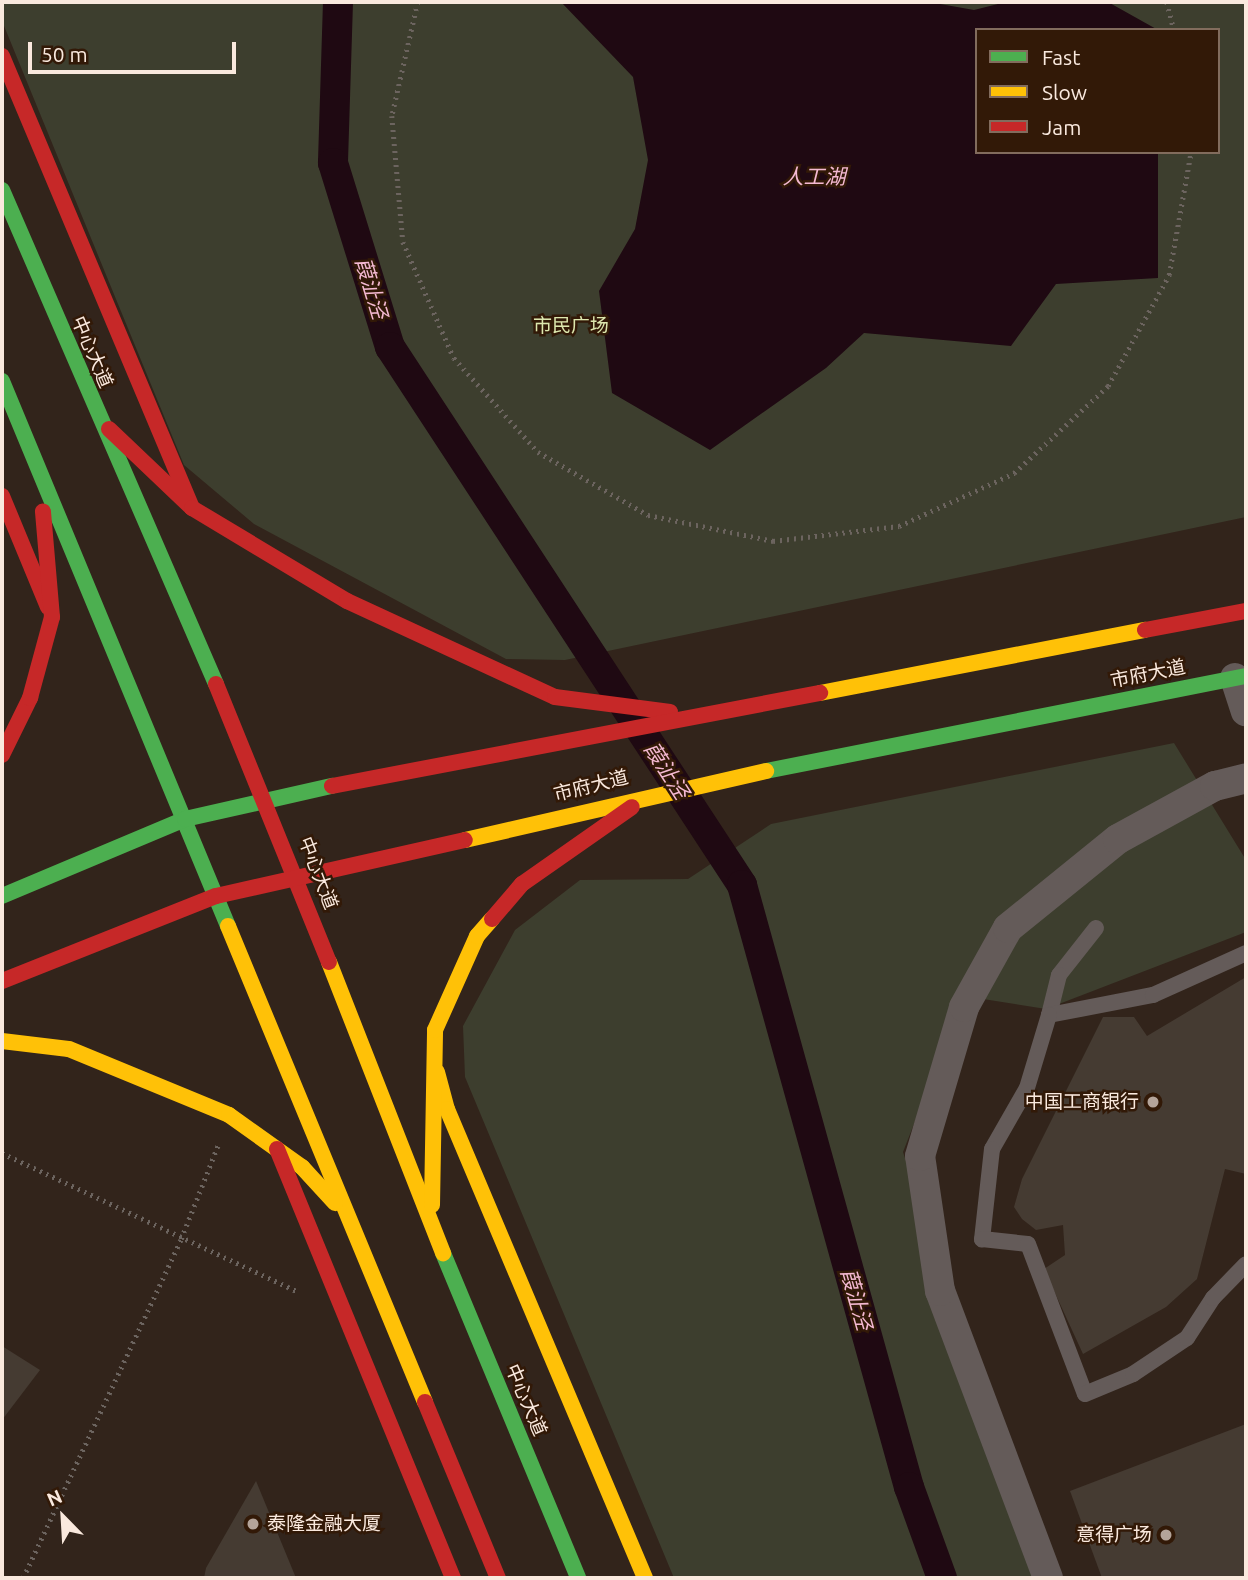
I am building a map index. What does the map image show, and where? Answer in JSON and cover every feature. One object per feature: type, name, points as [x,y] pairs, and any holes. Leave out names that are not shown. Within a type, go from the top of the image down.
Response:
[{"type":"main road","points":[[2,56],[191,508]]},
{"type":"main road","name":"中心大道","points":[[2,190],[95,415],[266,799],[431,1225],[578,1578]]},
{"type":"main road","points":[[2,381],[498,1578]]},
{"type":"main road","points":[[95,415],[191,508],[347,601],[555,696],[702,716]]},
{"type":"main road","points":[[2,755],[30,698],[52,617],[48,536],[31,451]]},
{"type":"main road","points":[[2,496],[52,617]]},
{"type":"main road","points":[[2,896],[185,819],[266,799],[1246,611]]},
{"type":"main road","name":"市府大道","points":[[2,981],[216,896],[299,881],[656,793],[1241,677]]},
{"type":"main road","points":[[431,1225],[435,1030],[477,936],[522,884],[656,793]]},
{"type":"main road","points":[[2,1041],[69,1049],[229,1115],[302,1167],[351,1221]]},
{"type":"main road","points":[[434,1062],[447,1109],[645,1578]]},
{"type":"main road","points":[[277,1149],[453,1578]]},
{"type":"street","points":[[1241,677],[1246,711]]},
{"type":"street","points":[[1048,1578],[940,1291],[920,1156],[964,1007],[1008,928],[1118,839],[1215,786],[1246,778]]},
{"type":"lane","points":[[1096,928],[1059,975],[1027,1088],[992,1149],[982,1239],[1028,1244],[1085,1394],[1133,1374],[1187,1338],[1213,1298],[1246,1264]]},
{"type":"lane","points":[[1049,1015],[1153,995],[1246,953]]},
{"type":"path","points":[[418,2],[392,116],[403,242],[454,358],[538,452],[637,509],[773,541],[899,526],[1014,473],[1108,386],[1169,275],[1191,154]]},
{"type":"path","points":[[1167,2],[1174,28]]},
{"type":"path","points":[[23,1578],[181,1238],[229,1115]]},
{"type":"path","points":[[2,1153],[345,1313]]},
{"type":"green space","name":"市民广场","points":[[2,2],[1246,2],[1246,517],[565,660],[506,659],[254,524],[184,465],[2,21]]},
{"type":"green space","points":[[1174,743],[1246,860],[1246,932],[1046,1009],[964,996],[903,1152],[1042,1578],[674,1578],[465,1077],[463,1026],[515,930],[580,880],[688,879],[771,824]]},
{"type":"water","name":"人工湖","points":[[561,2],[929,2],[974,10],[1006,2],[1108,2],[1154,28],[975,28],[975,154],[1158,154],[1158,278],[1056,284],[1011,346],[864,333],[826,368],[710,450],[612,393],[599,291],[635,229],[648,160],[633,77]]},
{"type":"building","name":"中国工商银行","points":[[1246,977],[1246,1174],[1225,1169],[1197,1279],[1166,1307],[1083,1354],[1044,1269],[1065,1255],[1063,1225],[1036,1230],[1022,1219],[1014,1207],[1022,1179],[1103,1017],[1134,1017],[1147,1036]]},
{"type":"building","points":[[2,1346],[40,1370],[2,1420]]},
{"type":"building","name":"意得广场","points":[[1246,1424],[1246,1578],[1102,1578],[1070,1491]]},
{"type":"building","name":"泰隆金融大厦","points":[[256,1481],[296,1578],[204,1578],[206,1568]]},
{"type":"waterway","name":"葭沚泾","points":[[338,2],[333,163],[390,347],[742,885],[909,1487],[942,1578]]},
{"type":"traffic: fast","points":[[2,190],[216,684]]},
{"type":"traffic: fast","points":[[2,381],[228,926]]},
{"type":"traffic: fast","points":[[766,771],[1246,676]]},
{"type":"traffic: fast","points":[[2,896],[185,819],[332,786]]},
{"type":"traffic: fast","points":[[443,1253],[578,1578]]},
{"type":"traffic: slow","points":[[820,693],[1145,630]]},
{"type":"traffic: slow","points":[[465,840],[766,771]]},
{"type":"traffic: slow","points":[[432,1205],[435,1030],[477,936],[492,919]]},
{"type":"traffic: slow","points":[[228,926],[425,1402]]},
{"type":"traffic: slow","points":[[329,962],[443,1253]]},
{"type":"traffic: slow","points":[[2,1041],[69,1049],[229,1115],[302,1167],[335,1203]]},
{"type":"traffic: slow","points":[[437,1072],[447,1109],[645,1578]]},
{"type":"traffic: jam","points":[[2,56],[192,508]]},
{"type":"traffic: jam","points":[[109,429],[192,508],[347,601],[555,697],[670,712]]},
{"type":"traffic: jam","points":[[2,496],[48,607]]},
{"type":"traffic: jam","points":[[2,755],[30,698],[52,617],[43,511]]},
{"type":"traffic: jam","points":[[1145,630],[1246,611]]},
{"type":"traffic: jam","points":[[216,684],[329,962]]},
{"type":"traffic: jam","points":[[332,786],[820,693]]},
{"type":"traffic: jam","points":[[492,919],[522,884],[632,807]]},
{"type":"traffic: jam","points":[[2,981],[216,896],[465,840]]},
{"type":"traffic: jam","points":[[277,1149],[453,1578]]},
{"type":"traffic: jam","points":[[425,1402],[498,1578]]},
{"type":"place","name":"中国工商银行","points":[[1153,1102]]},
{"type":"place","name":"泰隆金融大厦","points":[[253,1524]]},
{"type":"place","name":"意得广场","points":[[1166,1535]]}]
